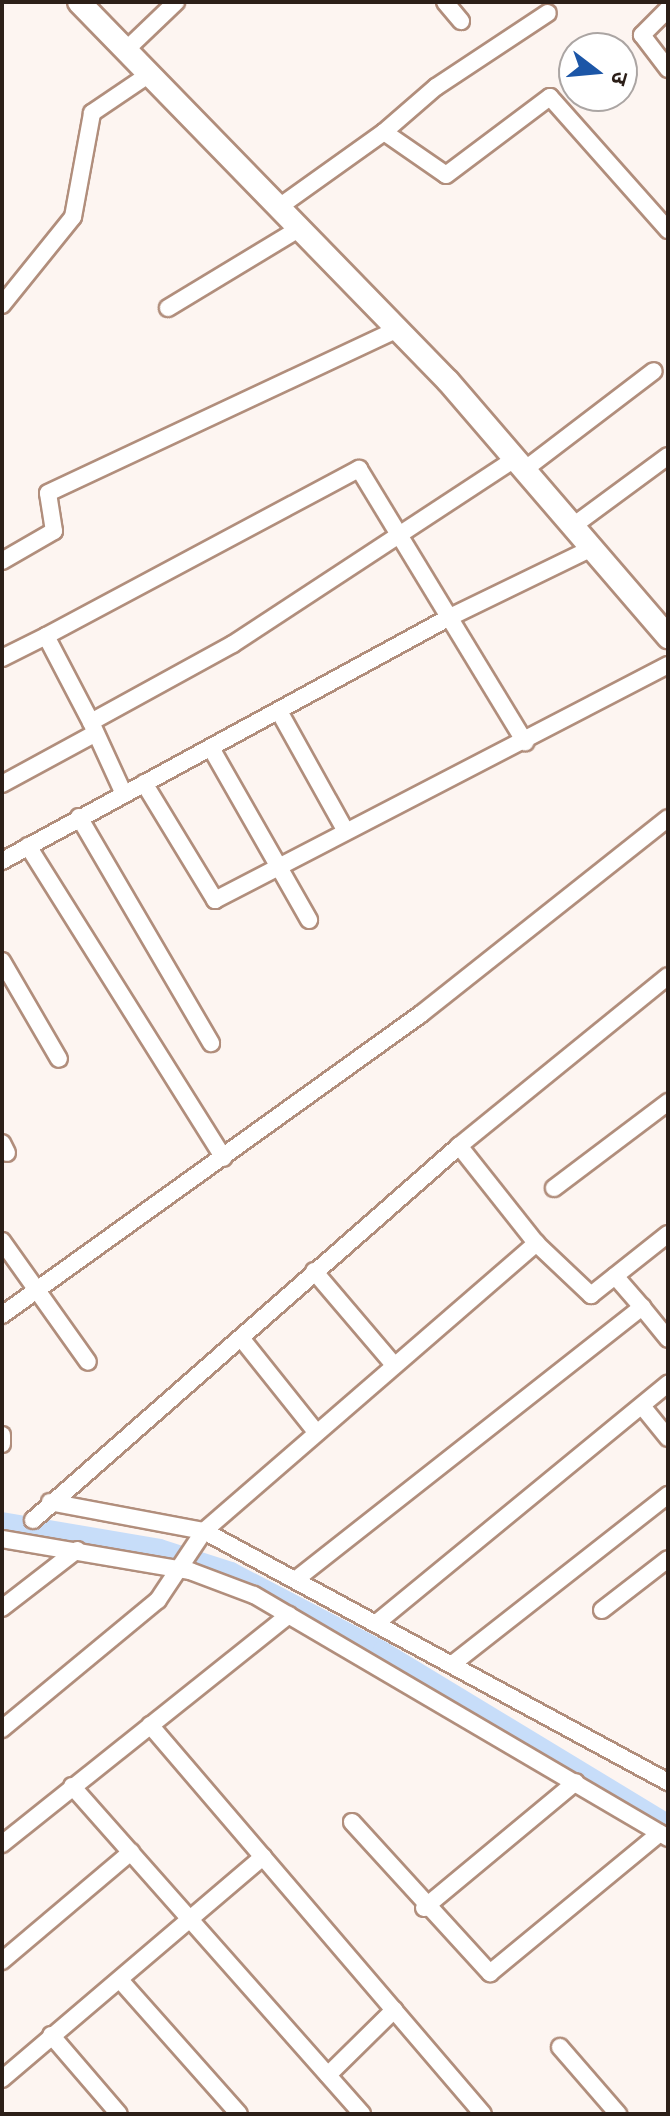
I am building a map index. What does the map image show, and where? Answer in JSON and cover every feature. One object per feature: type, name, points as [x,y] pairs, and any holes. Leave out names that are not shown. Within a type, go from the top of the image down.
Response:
[{"type":"main road","points":[[79,2],[398,329],[520,464],[668,637]]},
{"type":"street","points":[[127,49],[176,2]]},
{"type":"street","points":[[445,2],[461,21]]},
{"type":"street","points":[[668,9],[642,35],[668,69]]},
{"type":"street","points":[[279,207],[384,132],[436,87],[548,13]]},
{"type":"street","points":[[2,305],[73,217],[92,113],[151,73]]},
{"type":"street","points":[[384,132],[443,176],[545,98],[556,99],[668,230]]},
{"type":"street","points":[[168,308],[300,228]]},
{"type":"street","points":[[2,561],[54,531],[48,493],[398,329]]},
{"type":"street","points":[[2,784],[233,644],[396,537],[520,464],[654,371]]},
{"type":"street","points":[[573,526],[668,456]]},
{"type":"street","points":[[2,658],[357,469],[396,537],[525,742]]},
{"type":"street","points":[[2,861],[123,792],[280,713],[448,618],[592,548]]},
{"type":"street","points":[[46,636],[123,792]]},
{"type":"street","points":[[144,783],[212,900],[345,830],[525,742],[668,665]]},
{"type":"street","points":[[280,713],[345,830]]},
{"type":"street","points":[[211,748],[276,867],[309,920]]},
{"type":"street","points":[[79,817],[211,1043]]},
{"type":"street","points":[[2,1315],[421,1014],[668,818]]},
{"type":"street","points":[[28,846],[224,1158]]},
{"type":"street","points":[[2,961],[59,1059]]},
{"type":"street","points":[[33,1520],[459,1146],[668,976]]},
{"type":"street","points":[[554,1188],[668,1102]]},
{"type":"street","points":[[459,1146],[536,1243],[586,1294],[666,1239]]},
{"type":"street","points":[[2,1241],[88,1362]]},
{"type":"street","points":[[2,1729],[158,1600],[204,1531],[536,1243]]},
{"type":"street","points":[[314,1271],[394,1365]]},
{"type":"street","points":[[615,1276],[668,1339]]},
{"type":"street","points":[[299,1577],[642,1307]]},
{"type":"street","points":[[241,1338],[316,1432]]},
{"type":"street","points":[[379,1621],[668,1384]]},
{"type":"street","points":[[642,1406],[668,1438]]},
{"type":"street","points":[[2,1435],[2,1444]]},
{"type":"street","points":[[455,1662],[668,1495]]},
{"type":"street","points":[[50,1502],[204,1531],[299,1577],[668,1782]]},
{"type":"street","points":[[2,1539],[25,1538],[180,1569],[289,1615],[664,1836],[490,1973],[424,1908],[352,1822]]},
{"type":"street","points":[[2,1608],[77,1550]]},
{"type":"street","points":[[602,1610],[668,1559]]},
{"type":"street","points":[[2,1844],[289,1615]]},
{"type":"street","points":[[150,1725],[483,2114]]},
{"type":"street","points":[[424,1908],[576,1782]]},
{"type":"street","points":[[72,1786],[362,2114]]},
{"type":"street","points":[[2,1961],[131,1852]]},
{"type":"street","points":[[2,2079],[120,1980],[187,1918],[263,1857]]},
{"type":"street","points":[[120,1980],[239,2114]]},
{"type":"street","points":[[328,2075],[394,2010]]},
{"type":"street","points":[[51,2035],[119,2114]]},
{"type":"street","points":[[560,2047],[618,2114]]},
{"type":"waterway","points":[[2,1521],[160,1548],[231,1571],[382,1650],[668,1823]]}]
